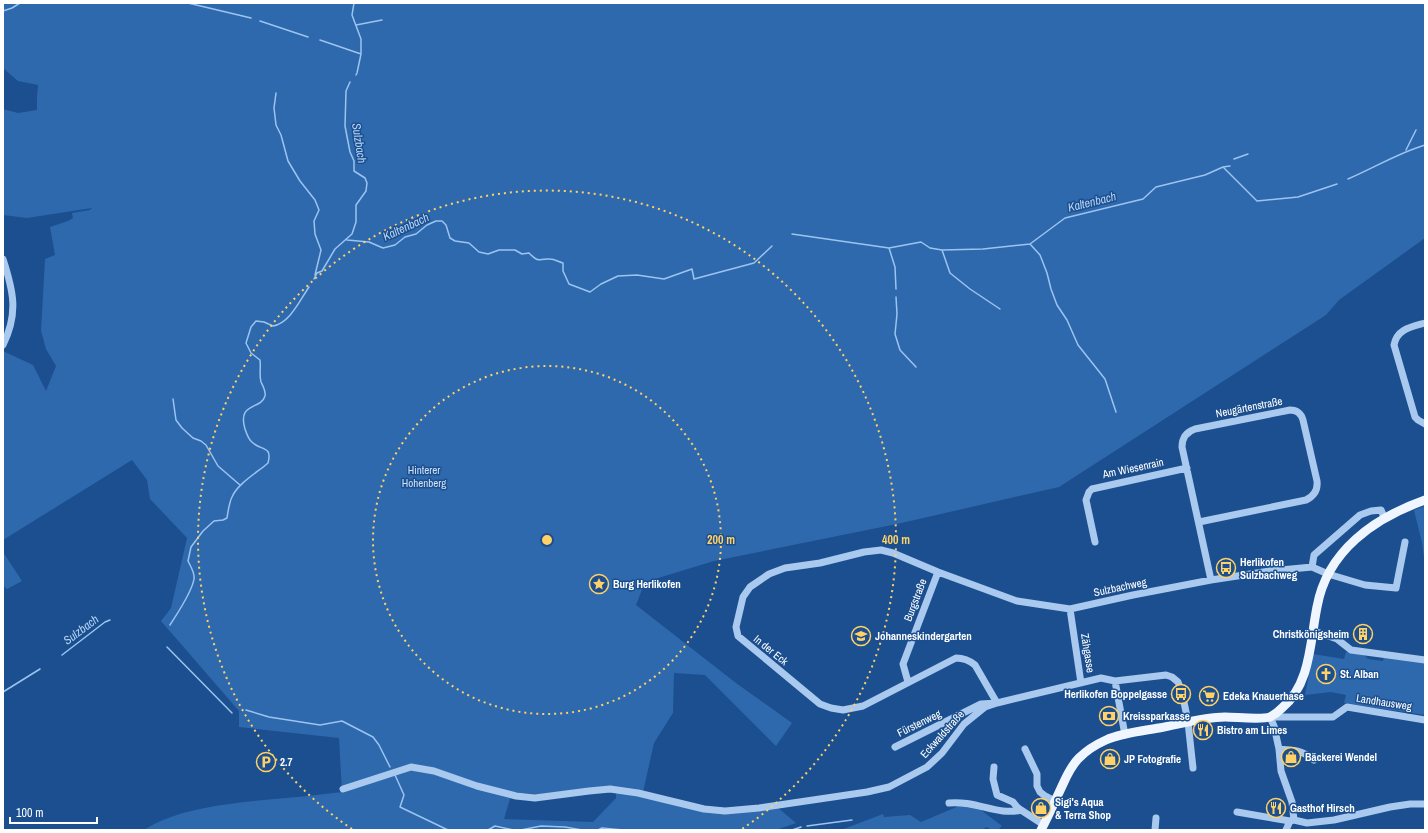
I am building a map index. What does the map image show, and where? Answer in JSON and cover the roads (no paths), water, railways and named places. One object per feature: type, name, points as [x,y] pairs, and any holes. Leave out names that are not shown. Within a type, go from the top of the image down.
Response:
[{"type":"main road","points":[[1042,827],[1070,770],[1079,758],[1093,747],[1107,740],[1125,734],[1212,717],[1270,717],[1283,707],[1295,692],[1300,682],[1306,666],[1314,631],[1317,606],[1323,585],[1328,574],[1340,556],[1352,542],[1384,517],[1425,500]]},
{"type":"street","points":[[3,259],[12,288],[13,314],[12,323],[3,345]]},
{"type":"street","points":[[1425,323],[1401,331],[1397,335],[1394,345],[1416,417],[1425,424]]},
{"type":"street","name":"Neugärtenstraße","points":[[1199,522],[1306,500],[1314,494],[1317,481],[1302,416],[1295,410],[1290,410],[1190,431],[1186,434],[1182,442],[1211,580]]},
{"type":"street","name":"Am Wiesenrain","points":[[1096,542],[1086,500],[1092,489],[1187,468]]},
{"type":"street","points":[[1312,567],[1314,555],[1360,515],[1371,511],[1381,510],[1384,517]]},
{"type":"street","name":"Sulzbachweg","points":[[938,572],[1017,601],[1070,609],[1211,580],[1270,571],[1312,567],[1365,586],[1396,588],[1405,542]]},
{"type":"street","name":"In der Eck","points":[[938,572],[894,553],[881,550],[864,552],[820,563],[785,568],[769,574],[750,587],[743,597],[736,627],[738,636],[820,704],[830,708],[843,710],[863,706],[956,658],[964,658],[975,665],[997,703]]},
{"type":"street","name":"Burgstraße","points":[[908,682],[903,664],[938,572]]},
{"type":"street","name":"Zähgasse","points":[[1070,609],[1081,683],[1100,678],[1115,681],[1166,675],[1172,677],[1178,682],[1182,692],[1188,722]]},
{"type":"street","points":[[1314,631],[1337,639],[1351,650],[1425,660]]},
{"type":"street","points":[[1115,681],[1125,734]]},
{"type":"street","name":"Eckwaldstraße","points":[[343,789],[411,767],[434,771],[477,786],[516,796],[535,798],[610,789],[704,809],[725,811],[759,808],[867,792],[889,787],[927,768],[942,753],[964,724],[985,707],[1081,683]]},
{"type":"street","name":"Fürstenweg","points":[[895,747],[981,704],[997,703]]},
{"type":"street","name":"Landhausweg","points":[[1270,717],[1333,716],[1347,707],[1425,720]]},
{"type":"street","points":[[1270,717],[1274,726],[1279,749],[1281,770],[1292,802],[1292,821],[1286,830]]},
{"type":"street","points":[[1188,722],[1192,768]]},
{"type":"street","points":[[1025,749],[1037,774],[1037,786],[1040,792],[1055,801]]},
{"type":"street","points":[[1279,749],[1296,749],[1314,760]]},
{"type":"street","points":[[994,767],[993,779],[997,795],[1014,802],[1017,807],[1042,827]]},
{"type":"street","points":[[949,803],[960,802],[1012,813],[1021,810]]},
{"type":"street","points":[[1237,812],[1292,821],[1308,826],[1390,807],[1410,804],[1425,804]]},
{"type":"street","points":[[1155,830],[1156,818]]},
{"type":"waterway","points":[[3,11],[20,3]]},
{"type":"waterway","points":[[188,3],[251,18]]},
{"type":"waterway","name":"Sulzbach","points":[[354,3],[352,15],[361,39],[361,54],[356,75]]},
{"type":"waterway","points":[[356,25],[382,20]]},
{"type":"waterway","points":[[260,21],[308,37]]},
{"type":"waterway","points":[[320,40],[361,54]]},
{"type":"waterway","name":"Sulzbach","points":[[314,279],[317,273],[322,271],[335,249],[352,234],[356,222],[356,205],[366,191],[367,183],[365,178],[354,171],[354,161],[350,152],[345,126],[346,91],[350,82]]},
{"type":"waterway","points":[[276,93],[274,108],[276,125],[281,135],[288,161],[300,181],[315,200],[319,210],[314,221],[315,234],[321,250],[315,275]]},
{"type":"waterway","points":[[1406,150],[1416,130]]},
{"type":"waterway","name":"Kaltenbach","points":[[1348,179],[1396,156],[1425,145]]},
{"type":"waterway","points":[[1234,159],[1248,154]]},
{"type":"waterway","name":"Kaltenbach","points":[[1223,167],[1230,166]]},
{"type":"waterway","name":"Kaltenbach","points":[[792,234],[889,248],[921,242],[930,248],[942,250],[983,249],[1030,244],[1065,218],[1143,199],[1156,187],[1205,175],[1223,167],[1257,201],[1298,197],[1337,184]]},
{"type":"waterway","name":"Kaltenbach","points":[[347,240],[369,242],[383,248],[395,245],[405,237],[416,234],[427,225],[436,221],[442,221],[446,225],[450,238],[455,241],[469,243],[479,252],[488,254],[499,250],[515,250],[522,254],[529,253],[539,260],[552,259],[563,263],[563,271],[569,284],[590,292],[601,284],[618,276],[637,275],[664,279],[692,269],[694,279],[754,263],[772,246]]},
{"type":"waterway","points":[[1030,244],[1040,255],[1057,305],[1067,320],[1078,345],[1105,379],[1116,412]]},
{"type":"waterway","points":[[889,248],[895,267],[896,289]]},
{"type":"waterway","points":[[942,250],[950,273],[970,289],[1000,309]]},
{"type":"waterway","name":"Sulzbach","points":[[170,625],[184,603],[193,584],[194,574],[188,561],[191,547],[203,531],[214,521],[227,518],[230,502],[238,487],[268,463],[269,453],[251,441],[245,430],[243,420],[244,414],[247,410],[263,400],[265,396],[260,379],[260,360],[251,353],[246,343],[251,327],[256,321],[264,322],[273,326],[285,320],[294,310],[309,287]]},
{"type":"waterway","points":[[896,297],[897,314],[895,334],[900,350],[916,367]]},
{"type":"waterway","points":[[173,399],[176,420],[182,428],[193,438],[206,445],[218,466],[240,485]]},
{"type":"waterway","name":"Sulzbach","points":[[62,655],[105,622],[110,620]]},
{"type":"waterway","points":[[167,647],[232,713]]},
{"type":"waterway","name":"Sulzbach","points":[[3,692],[40,669]]},
{"type":"waterway","points":[[246,710],[269,717],[320,725],[342,721],[373,737],[379,745],[390,767]]},
{"type":"waterway","points":[[395,775],[404,795],[400,807],[448,830]]},
{"type":"waterway","points":[[807,826],[852,820]]},
{"type":"waterway","points":[[488,830],[495,826],[513,830]]},
{"type":"waterway","points":[[521,830],[541,826],[565,827],[582,830]]},
{"type":"waterway","points":[[792,830],[801,827]]},
{"type":"waterway","points":[[598,830],[602,828],[623,830]]},
{"type":"place","name":"Herlikofen Sulzbachweg","points":[[1226,568]]},
{"type":"place","name":"Burg Herlikofen","points":[[599,584]]},
{"type":"place","name":"Christkönigsheim","points":[[1363,634]]},
{"type":"place","name":"Johanneskindergarten","points":[[861,636]]},
{"type":"place","name":"St. Alban","points":[[1326,674]]},
{"type":"place","name":"Herlikofen Boppelgasse","points":[[1181,694]]},
{"type":"place","name":"Edeka Knauerhase","points":[[1209,696]]},
{"type":"place","name":"Kreissparkasse","points":[[1109,716]]},
{"type":"place","name":"Bistro am Limes","points":[[1203,730]]},
{"type":"place","name":"Bäckerei Wendel","points":[[1291,757]]},
{"type":"place","name":"JP Fotografie","points":[[1110,759]]},
{"type":"place","name":"2.7","points":[[266,762]]},
{"type":"place","name":"Sigi's Aqua & Terra Shop","points":[[1041,808]]},
{"type":"place","name":"Gasthof Hirsch","points":[[1276,808]]},
{"type":"park label","name":"Hinterer Hohenberg","points":[[424,476]]}]
